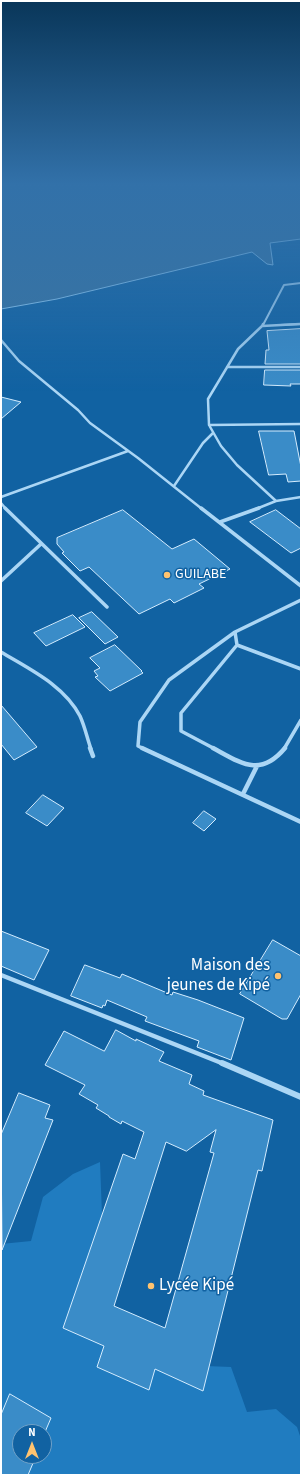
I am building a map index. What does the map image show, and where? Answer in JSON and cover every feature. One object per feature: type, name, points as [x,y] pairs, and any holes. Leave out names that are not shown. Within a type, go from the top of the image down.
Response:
[{"type":"street","points":[[276,501],[237,465],[220,446],[209,425],[208,399],[238,349],[262,326],[284,285],[301,282]]},
{"type":"street","points":[[262,326],[301,324]]},
{"type":"street","points":[[1,340],[19,361],[78,410],[90,422],[301,586]]},
{"type":"street","points":[[227,367],[301,367]]},
{"type":"street","points":[[209,425],[301,424]]},
{"type":"street","points":[[174,486],[203,443],[213,433]]},
{"type":"street","points":[[1,497],[128,451]]},
{"type":"street","points":[[220,522],[276,501],[301,497]]},
{"type":"street","points":[[1,503],[41,544],[107,607]]},
{"type":"street","points":[[1,581],[41,544]]},
{"type":"street","points":[[301,600],[235,632],[169,680],[140,722],[138,746],[301,822]]},
{"type":"street","points":[[235,632],[237,645],[181,713],[181,731],[240,762],[257,766],[272,762],[284,749],[301,720]]},
{"type":"street","points":[[237,645],[301,669]]},
{"type":"street","points":[[1,652],[46,679],[69,702],[79,715],[93,756]]},
{"type":"street","points":[[243,794],[257,766]]},
{"type":"street","points":[[1,975],[232,1067],[301,1097]]},
{"type":"shaded area","points":[[1,253],[248,253],[57,299],[1,309]]},
{"type":"shaded area","points":[[253,253],[271,253],[273,265],[267,264]]},
{"type":"shaded area","points":[[100,1162],[102,1215],[86,1278],[93,1331],[180,1365],[231,1367],[247,1412],[276,1409],[297,1427],[301,1439],[301,1475],[1,1475],[1,1244],[31,1241],[43,1197],[73,1174]]},
{"type":"building","points":[[301,329],[301,364],[265,364],[266,350],[269,350],[267,331]]},
{"type":"building","points":[[265,370],[301,370],[301,384],[290,384],[291,386],[264,385]]},
{"type":"building","points":[[1,397],[21,402],[1,419]]},
{"type":"building","points":[[259,431],[294,431],[301,467],[301,481],[288,482],[286,474],[269,475]]},
{"type":"building","name":"GUILABE","points":[[123,510],[172,549],[194,539],[230,569],[199,584],[204,588],[174,603],[170,599],[139,614],[89,567],[80,571],[62,553],[64,552],[57,544],[57,538]]},
{"type":"building","points":[[276,510],[301,529],[301,548],[291,553],[250,522]]},
{"type":"building","points":[[92,612],[118,637],[105,644],[79,618]]},
{"type":"building","points":[[73,615],[85,627],[46,646],[34,633]]},
{"type":"building","points":[[115,645],[143,673],[110,691],[95,677],[98,676],[94,671],[100,668],[90,658]]},
{"type":"building","points":[[1,705],[37,747],[14,760],[1,744]]},
{"type":"building","points":[[43,795],[64,808],[47,826],[26,813]]},
{"type":"building","points":[[204,811],[216,819],[204,831],[193,823]]},
{"type":"building","points":[[1,931],[49,950],[34,980],[1,966]]},
{"type":"building","points":[[273,940],[301,956],[301,994],[287,1019],[282,1019],[240,994]]},
{"type":"building","points":[[85,965],[120,978],[122,974],[172,995],[173,992],[244,1018],[231,1060],[197,1047],[199,1041],[145,1021],[147,1017],[107,1000],[105,1006],[103,1005],[102,1008],[71,996]]},
{"type":"building","points":[[116,1030],[136,1041],[136,1039],[164,1052],[159,1061],[192,1075],[189,1084],[204,1091],[203,1095],[273,1120],[262,1171],[258,1170],[203,1391],[155,1369],[149,1390],[97,1367],[104,1346],[63,1328],[123,1154],[135,1159],[144,1132],[122,1121],[121,1124],[109,1117],[96,1108],[98,1105],[79,1094],[85,1085],[45,1065],[64,1031],[104,1051]],"holes":[[[216,1130],[210,1152],[214,1153],[165,1328],[114,1306],[166,1142],[186,1151]]]},
{"type":"building","points":[[19,1093],[50,1105],[45,1118],[53,1120],[2,1250],[1,1135]]},
{"type":"building","points":[[10,1394],[51,1418],[48,1424],[12,1424],[12,1464],[33,1464],[28,1475],[1,1475],[1,1415]]},
{"type":"place","name":"GUILABE","points":[[167,575]]},
{"type":"place","name":"Maison des jeunes de Kipé","points":[[278,976]]},
{"type":"place","name":"Lycée Kipé","points":[[151,1286]]}]
